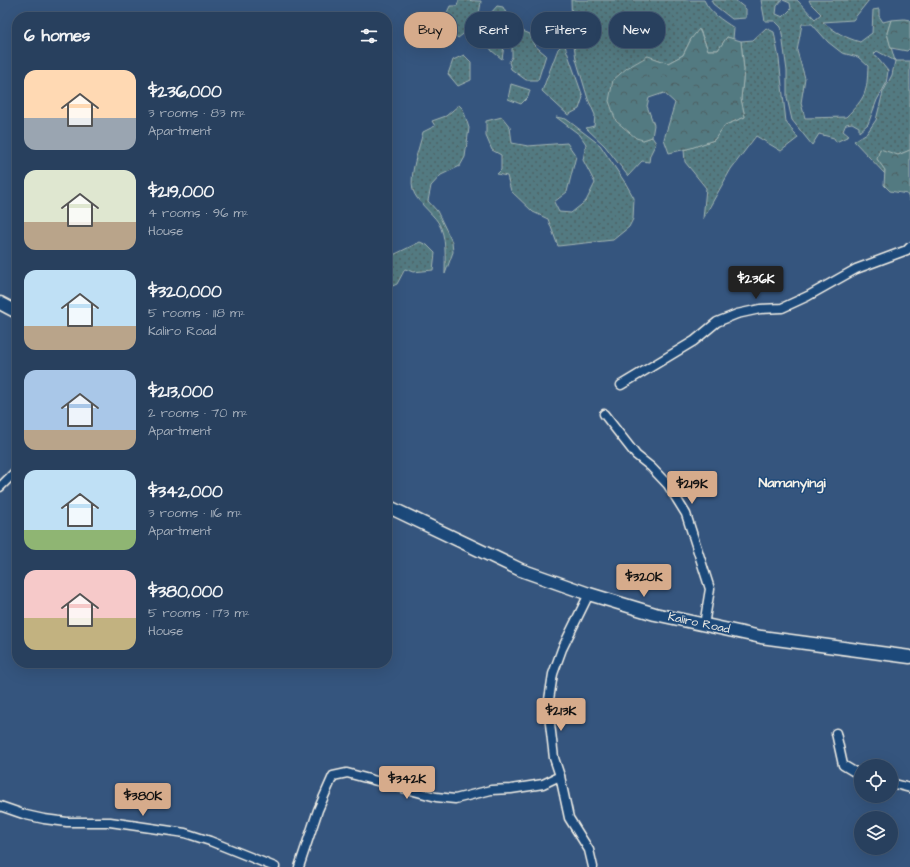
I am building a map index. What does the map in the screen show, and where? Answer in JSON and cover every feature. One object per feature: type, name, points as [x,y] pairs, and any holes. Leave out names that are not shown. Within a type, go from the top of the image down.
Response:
[{"type":"main road","points":[[0,303],[12,309]]},
{"type":"main road","name":"Kaliro Road","points":[[392,508],[521,570],[589,594],[655,614],[761,637],[910,657]]},
{"type":"street","points":[[621,385],[694,341],[716,322],[737,314],[760,309],[782,308],[808,296],[856,269],[906,250],[910,247]]},
{"type":"street","points":[[604,414],[636,455],[668,485],[686,514],[710,590],[704,625]]},
{"type":"street","points":[[0,487],[12,475]]},
{"type":"street","points":[[589,594],[562,649],[553,674],[548,706],[554,758],[560,776],[568,818],[589,850],[593,867]]},
{"type":"street","points":[[836,733],[843,765],[854,771]]},
{"type":"street","points":[[299,867],[318,810],[333,776],[346,773],[388,783],[418,793],[455,799],[491,790],[511,789],[543,784],[560,776]]},
{"type":"street","points":[[898,785],[910,788]]},
{"type":"street","points":[[0,806],[26,815],[44,819],[67,822],[110,822],[185,833],[210,841],[275,867]]},
{"type":"green space","points":[[459,0],[481,1],[479,12],[465,12],[465,32],[458,38],[457,12],[447,12],[450,6],[457,6]]},
{"type":"green space","points":[[571,0],[704,0],[713,12],[734,28],[733,39],[727,37],[718,50],[708,50],[700,30],[691,39],[683,55],[668,63],[647,56],[643,140],[652,137],[656,143],[650,155],[649,162],[642,161],[628,176],[605,146],[586,128],[594,126],[595,115],[588,99],[576,59],[574,48],[601,48],[601,12],[571,12]]},
{"type":"green space","points":[[711,0],[735,0],[746,9],[746,18],[732,19],[713,4]]},
{"type":"green space","points":[[761,0],[782,0],[777,6],[776,14],[783,17],[791,9],[790,3],[783,0],[797,0],[815,19],[821,14],[809,0],[869,0],[853,20],[823,22],[850,39],[860,42],[872,33],[873,10],[879,9],[879,16],[883,22],[891,20],[887,33],[895,61],[877,51],[874,54],[888,71],[886,84],[877,100],[868,124],[859,132],[859,127],[852,123],[846,124],[843,131],[849,136],[836,142],[834,138],[819,134],[812,145],[792,120],[787,98],[787,71],[781,27],[775,21],[765,21]],"holes":[[[802,24],[812,24],[828,42],[842,53],[858,57],[868,66],[867,83],[864,94],[858,104],[846,117],[805,118],[801,103],[805,78],[797,51]]]},
{"type":"green space","points":[[497,6],[503,7],[506,12],[492,12]]},
{"type":"green space","points":[[891,20],[910,20],[910,48],[907,51],[891,48],[887,33]]},
{"type":"green space","points":[[766,28],[774,32],[779,59],[786,122],[798,138],[781,151],[756,136],[731,169],[703,219],[706,188],[685,162],[684,150],[714,140],[725,125],[745,117],[741,99],[744,70],[741,41],[753,40]]},
{"type":"green space","points":[[699,29],[708,50],[718,50],[727,37],[741,41],[744,70],[741,99],[745,117],[725,125],[714,140],[691,148],[669,153],[664,139],[675,103],[664,93],[649,98],[647,106],[654,125],[652,137],[643,140],[636,138],[616,121],[609,101],[613,80],[627,68],[648,56],[668,63],[683,55],[691,39]]},
{"type":"green space","points":[[523,31],[530,34],[531,48],[538,48],[546,55],[538,80],[526,80],[511,69],[509,62],[512,57],[512,48],[523,48]]},
{"type":"green space","points":[[490,48],[504,48],[502,59]]},
{"type":"green space","points":[[566,48],[583,97],[579,109],[568,115],[542,91],[558,49]]},
{"type":"green space","points":[[464,55],[471,62],[471,80],[458,86],[448,74],[453,60]]},
{"type":"green space","points":[[895,61],[910,61],[910,150],[898,155],[877,159],[885,170],[885,174],[854,141],[867,133],[876,120],[883,92],[892,75]]},
{"type":"green space","points":[[511,84],[530,90],[528,97],[521,104],[508,99]]},
{"type":"green space","points":[[459,105],[463,109],[469,128],[465,157],[460,166],[441,175],[431,186],[428,201],[437,211],[452,242],[453,252],[445,274],[445,247],[441,228],[435,218],[415,194],[413,190],[412,177],[423,132],[435,126],[432,121],[446,116]]},
{"type":"green space","points":[[502,117],[510,127],[512,143],[528,146],[567,143],[576,156],[567,192],[554,202],[559,212],[571,213],[586,201],[595,183],[583,160],[586,144],[580,135],[556,117],[566,119],[600,145],[634,198],[633,219],[629,227],[613,240],[558,246],[548,219],[533,212],[511,191],[507,176],[497,174],[501,170],[501,155],[492,150],[486,136],[486,121]]},
{"type":"green space","points":[[880,149],[898,155],[910,150],[910,201],[907,194],[890,191],[884,185],[885,170],[877,159]]},
{"type":"green space","points":[[420,242],[427,245],[435,253],[433,270],[413,272],[405,269],[397,284],[392,286],[392,256]]},
{"type":"district","name":"Namanyingi","points":[[792,483]]}]
